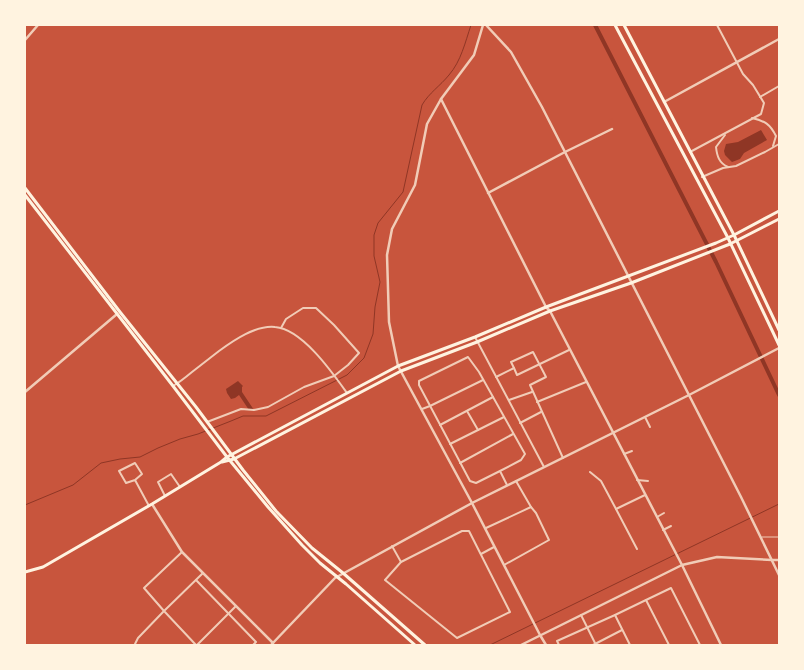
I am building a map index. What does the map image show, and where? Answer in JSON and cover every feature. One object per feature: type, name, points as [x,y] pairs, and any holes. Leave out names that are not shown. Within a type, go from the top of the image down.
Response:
[{"type":"main road","points":[[615,25],[728,238],[779,347]]},
{"type":"main road","points":[[624,25],[734,235],[779,330]]},
{"type":"main road","points":[[25,188],[118,314]]},
{"type":"main road","points":[[25,195],[276,511],[312,548],[425,645]]},
{"type":"main road","points":[[228,459],[231,455],[398,366],[475,337],[546,307],[716,243],[779,211]]},
{"type":"main road","points":[[25,572],[43,567],[221,462],[234,459],[401,371],[550,311],[631,283],[718,249],[779,219]]},
{"type":"main road","points":[[175,385],[228,459],[302,545],[415,645]]},
{"type":"street","points":[[25,40],[38,25]]},
{"type":"street","points":[[546,645],[398,366],[389,322],[387,254],[392,229],[415,185],[427,124],[440,99],[474,55],[484,25],[511,52],[565,152],[753,520],[779,575]]},
{"type":"street","points":[[690,152],[761,114],[764,103],[753,84],[743,74],[717,25]]},
{"type":"street","points":[[663,102],[779,40]]},
{"type":"street","points":[[760,96],[779,86]]},
{"type":"street","points":[[440,99],[546,307],[550,311],[682,565],[720,645]]},
{"type":"street","points":[[752,118],[764,121],[773,130],[776,136],[773,147]]},
{"type":"street","points":[[488,193],[612,129]]},
{"type":"street","points":[[726,133],[716,147],[717,156],[728,167]]},
{"type":"street","points":[[702,177],[723,168],[736,166],[779,144]]},
{"type":"street","points":[[207,422],[242,409],[254,410],[268,407],[304,387],[335,377],[359,353],[316,308],[303,308],[286,319],[281,328]]},
{"type":"street","points":[[25,392],[118,314]]},
{"type":"street","points":[[175,385],[231,342],[243,335],[274,326],[285,329],[311,349],[348,393]]},
{"type":"street","points":[[475,337],[544,467]]},
{"type":"street","points":[[135,480],[182,552],[272,644],[337,577],[472,503],[689,396],[779,347]]},
{"type":"street","points":[[562,458],[530,385],[546,377],[540,364],[533,352],[511,362],[517,375],[540,364],[569,349]]},
{"type":"street","points":[[468,357],[484,380],[525,454],[521,460],[476,483],[470,482],[419,385],[419,381],[468,357]]},
{"type":"street","points":[[496,377],[514,368]]},
{"type":"street","points":[[422,409],[484,380]]},
{"type":"street","points":[[537,402],[586,382]]},
{"type":"street","points":[[508,400],[532,392]]},
{"type":"street","points":[[440,425],[493,397]]},
{"type":"street","points":[[467,411],[478,430]]},
{"type":"street","points":[[520,423],[541,412]]},
{"type":"street","points":[[450,444],[504,417]]},
{"type":"street","points":[[645,417],[650,428]]},
{"type":"street","points":[[460,463],[514,434]]},
{"type":"street","points":[[624,454],[632,451]]},
{"type":"street","points":[[135,463],[142,474],[135,480],[126,483],[119,471],[135,463]]},
{"type":"street","points":[[500,471],[507,485]]},
{"type":"street","points":[[590,472],[601,481],[636,549]]},
{"type":"street","points":[[165,496],[158,482],[171,474],[180,487]]},
{"type":"street","points":[[638,480],[648,481]]},
{"type":"street","points":[[504,564],[550,540],[516,481]]},
{"type":"street","points":[[616,509],[645,495]]},
{"type":"street","points":[[485,528],[531,507]]},
{"type":"street","points":[[657,517],[664,513]]},
{"type":"street","points":[[663,530],[671,526]]},
{"type":"street","points":[[462,531],[469,531],[510,612],[457,638],[385,580],[401,562],[462,531]]},
{"type":"street","points":[[392,546],[401,562]]},
{"type":"street","points":[[481,554],[494,547]]},
{"type":"street","points":[[182,552],[144,588],[196,645],[236,606]]},
{"type":"street","points":[[521,645],[682,565],[717,557],[779,560]]},
{"type":"street","points":[[135,645],[138,638],[204,573]]},
{"type":"street","points":[[196,580],[256,642],[253,645]]},
{"type":"street","points":[[559,645],[557,641],[671,588],[700,645]]},
{"type":"street","points":[[646,600],[669,645]]},
{"type":"street","points":[[581,615],[595,645],[622,630]]},
{"type":"street","points":[[614,615],[630,645]]},
{"type":"lane","points":[[761,537],[779,537]]},
{"type":"shaded area","points":[[761,130],[767,140],[744,153],[740,159],[732,162],[725,155],[726,144],[738,142]]},
{"type":"shaded area","points":[[238,381],[243,386],[242,392],[254,410],[249,410],[239,395],[231,399],[227,393],[226,389]]},
{"type":"waterway","points":[[25,505],[73,485],[101,463],[140,457],[180,439],[243,416],[266,416],[347,375],[364,358],[373,334],[375,307],[380,282],[374,256],[374,235],[378,223],[403,192],[422,105],[457,64],[471,25]]},
{"type":"waterway","points":[[595,25],[716,262],[779,395]]},
{"type":"waterway","points":[[490,645],[779,504]]}]
